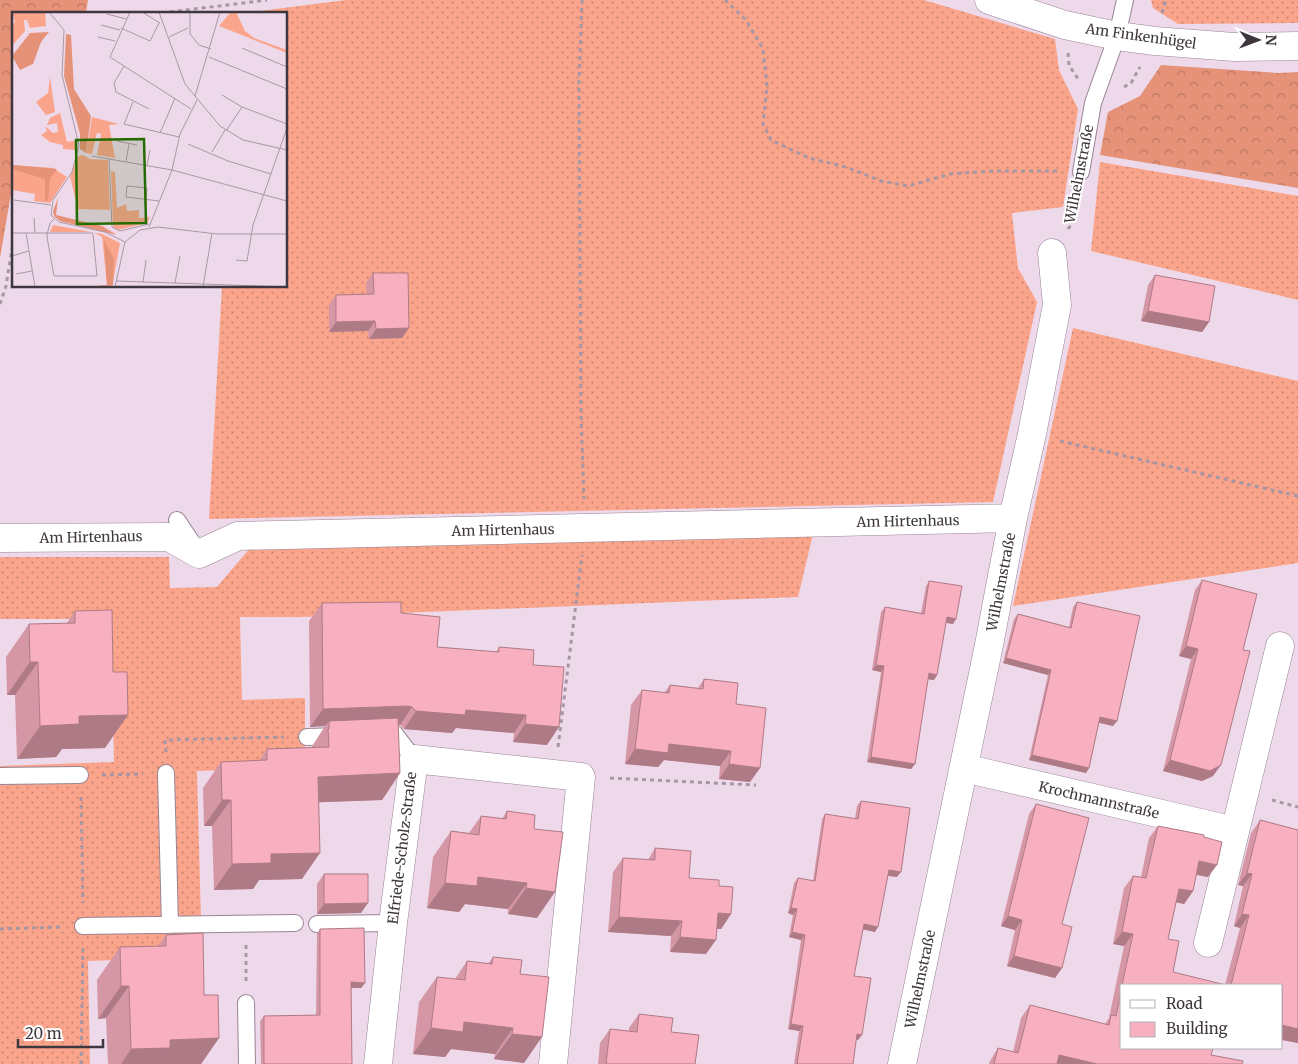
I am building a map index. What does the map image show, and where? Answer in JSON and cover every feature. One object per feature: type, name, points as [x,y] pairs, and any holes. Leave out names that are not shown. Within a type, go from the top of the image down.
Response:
[{"type":"street","name":"Am Finkenhügel","points":[[989,0],[1065,25],[1118,36],[1234,47],[1298,46]]},
{"type":"street","name":"Wilhelmstraße","points":[[902,1064],[964,768],[1057,305],[1052,253]]},
{"type":"street","name":"Am Hirtenhaus","points":[[0,538],[169,536],[199,554],[238,536],[1013,518]]},
{"type":"street","points":[[1208,943],[1280,646]]},
{"type":"street","name":"Elfriede-Scholz-Straße","points":[[378,1064],[393,923],[414,759],[568,776]]},
{"type":"street","name":"Krochmannstraße","points":[[964,768],[1235,831]]},
{"type":"street","points":[[553,1064],[568,776]]},
{"type":"lane","name":"Wilhelmstraße","points":[[1081,172],[1093,103],[1118,36],[1125,0]]},
{"type":"lane","points":[[177,520],[199,554]]},
{"type":"lane","points":[[307,737],[396,734],[414,759]]},
{"type":"lane","points":[[166,774],[170,925]]},
{"type":"lane","points":[[0,776],[80,775]]},
{"type":"lane","points":[[83,926],[295,923]]},
{"type":"lane","points":[[317,924],[393,923]]},
{"type":"lane","points":[[246,1003],[247,1064]]},
{"type":"path","points":[[170,12],[267,0]]},
{"type":"path","points":[[582,0],[579,83],[581,385],[586,528],[568,776],[756,785]]},
{"type":"path","points":[[725,0],[746,20],[763,49],[767,86],[763,124],[771,140],[810,158],[849,168],[881,181],[908,186],[950,174],[991,171],[1081,172]]},
{"type":"path","points":[[1065,25],[1069,64],[1093,103]]},
{"type":"path","name":"Wilhelmstraße","points":[[1052,253],[1071,225],[1081,172]]},
{"type":"path","points":[[0,304],[6,286],[12,248]]},
{"type":"path","points":[[1032,434],[1298,496]]},
{"type":"path","points":[[80,1064],[83,926],[80,775],[166,774],[165,740],[307,737]]},
{"type":"path","points":[[245,924],[246,1003]]},
{"type":"path","points":[[0,929],[83,926]]},
{"type":"shaded area","points":[[346,0],[924,0],[1055,39],[1059,70],[1078,109],[1063,207],[1012,213],[1018,268],[1037,302],[993,502],[209,519],[222,288],[288,288],[288,12],[253,12]]},
{"type":"shaded area","points":[[1151,0],[1298,0],[1298,23],[1178,24],[1153,8]]},
{"type":"shaded area","points":[[1100,162],[1298,196],[1298,300],[1091,251]]},
{"type":"shaded area","points":[[1073,328],[1298,381],[1298,563],[1013,606]]},
{"type":"shaded area","points":[[813,534],[798,597],[301,617],[240,617],[242,700],[305,698],[305,768],[197,771],[202,957],[88,961],[90,1064],[0,1064],[0,766],[114,762],[111,619],[0,619],[0,557],[169,557],[170,588],[217,587],[250,548]]},
{"type":"green space","points":[[0,0],[88,0],[86,12],[12,12],[12,188],[0,258]]},
{"type":"green space","points":[[1161,65],[1279,73],[1298,72],[1298,188],[1100,155],[1108,112],[1140,96]]},
{"type":"building","points":[[373,273],[408,273],[409,328],[376,329],[375,321],[336,322],[336,295],[374,294]]},
{"type":"building","points":[[1155,275],[1215,286],[1209,322],[1148,311]]},
{"type":"building","points":[[1202,580],[1257,594],[1243,650],[1250,651],[1221,765],[1210,771],[1170,760],[1198,649],[1186,646]]},
{"type":"building","points":[[929,581],[962,586],[956,619],[947,617],[937,675],[929,673],[915,764],[871,757],[884,666],[876,665],[885,607],[924,614]]},
{"type":"building","points":[[401,602],[401,613],[440,617],[437,647],[499,652],[499,647],[534,650],[533,665],[564,667],[559,727],[525,724],[526,715],[466,710],[465,715],[416,711],[412,707],[407,706],[323,709],[322,603]]},
{"type":"building","points":[[1077,602],[1140,616],[1117,721],[1100,717],[1089,768],[1032,755],[1051,670],[1006,658],[1018,614],[1071,628]]},
{"type":"building","points":[[112,610],[113,672],[127,672],[128,715],[79,716],[79,724],[40,726],[38,662],[30,662],[29,624],[75,623],[75,611]]},
{"type":"building","points":[[704,679],[738,683],[736,704],[766,708],[760,768],[729,764],[731,751],[669,744],[668,753],[635,749],[642,690],[669,693],[670,685],[703,689]]},
{"type":"building","points":[[398,718],[400,773],[318,777],[320,853],[271,854],[271,863],[232,864],[231,800],[222,800],[221,762],[267,760],[267,749],[329,747],[329,721]]},
{"type":"building","points":[[861,801],[910,808],[901,872],[889,870],[878,927],[864,924],[854,976],[871,978],[862,1035],[857,1034],[853,1064],[797,1064],[803,1026],[791,1024],[805,935],[792,932],[797,909],[791,908],[798,878],[815,881],[825,814],[858,819]]},
{"type":"building","points":[[1036,804],[1089,818],[1062,924],[1072,927],[1062,968],[1014,956],[1022,920],[1008,916]]},
{"type":"building","points":[[507,811],[535,815],[534,829],[563,832],[555,892],[526,888],[527,883],[478,877],[477,886],[445,883],[451,831],[479,835],[481,816],[506,819]]},
{"type":"building","points":[[1260,820],[1298,830],[1298,1029],[1283,1025],[1283,984],[1231,984],[1249,915],[1242,914],[1252,874],[1247,873]]},
{"type":"building","points":[[1158,826],[1204,835],[1204,837],[1222,842],[1217,865],[1199,861],[1193,891],[1179,889],[1168,939],[1179,941],[1173,972],[1222,984],[1122,984],[1133,934],[1122,932],[1133,876],[1146,878]]},
{"type":"building","points":[[655,848],[691,851],[689,878],[719,880],[719,886],[733,887],[731,914],[718,913],[716,940],[680,937],[682,921],[619,917],[623,858],[655,860]]},
{"type":"building","points":[[324,874],[368,874],[368,903],[324,904]]},
{"type":"building","points":[[364,928],[365,983],[351,982],[352,1064],[264,1064],[264,1016],[320,1015],[320,929]]},
{"type":"building","points":[[203,933],[204,995],[218,995],[219,1038],[170,1040],[170,1048],[131,1049],[129,986],[121,986],[120,947],[166,946],[166,935]]},
{"type":"building","points":[[493,957],[522,960],[520,974],[549,977],[542,1037],[512,1034],[513,1028],[464,1022],[463,1032],[431,1028],[437,977],[465,980],[467,961],[492,964]]},
{"type":"building","points":[[1120,997],[1120,1049],[1213,1049],[1211,1055],[1243,1061],[1242,1064],[1097,1064],[1059,1055],[1057,1064],[994,1064],[998,1048],[1018,1053],[1030,1005],[1109,1025],[1111,1015],[1116,1016]]},
{"type":"building","points":[[639,1014],[673,1018],[671,1032],[699,1035],[695,1064],[606,1064],[610,1029],[637,1032]]}]
